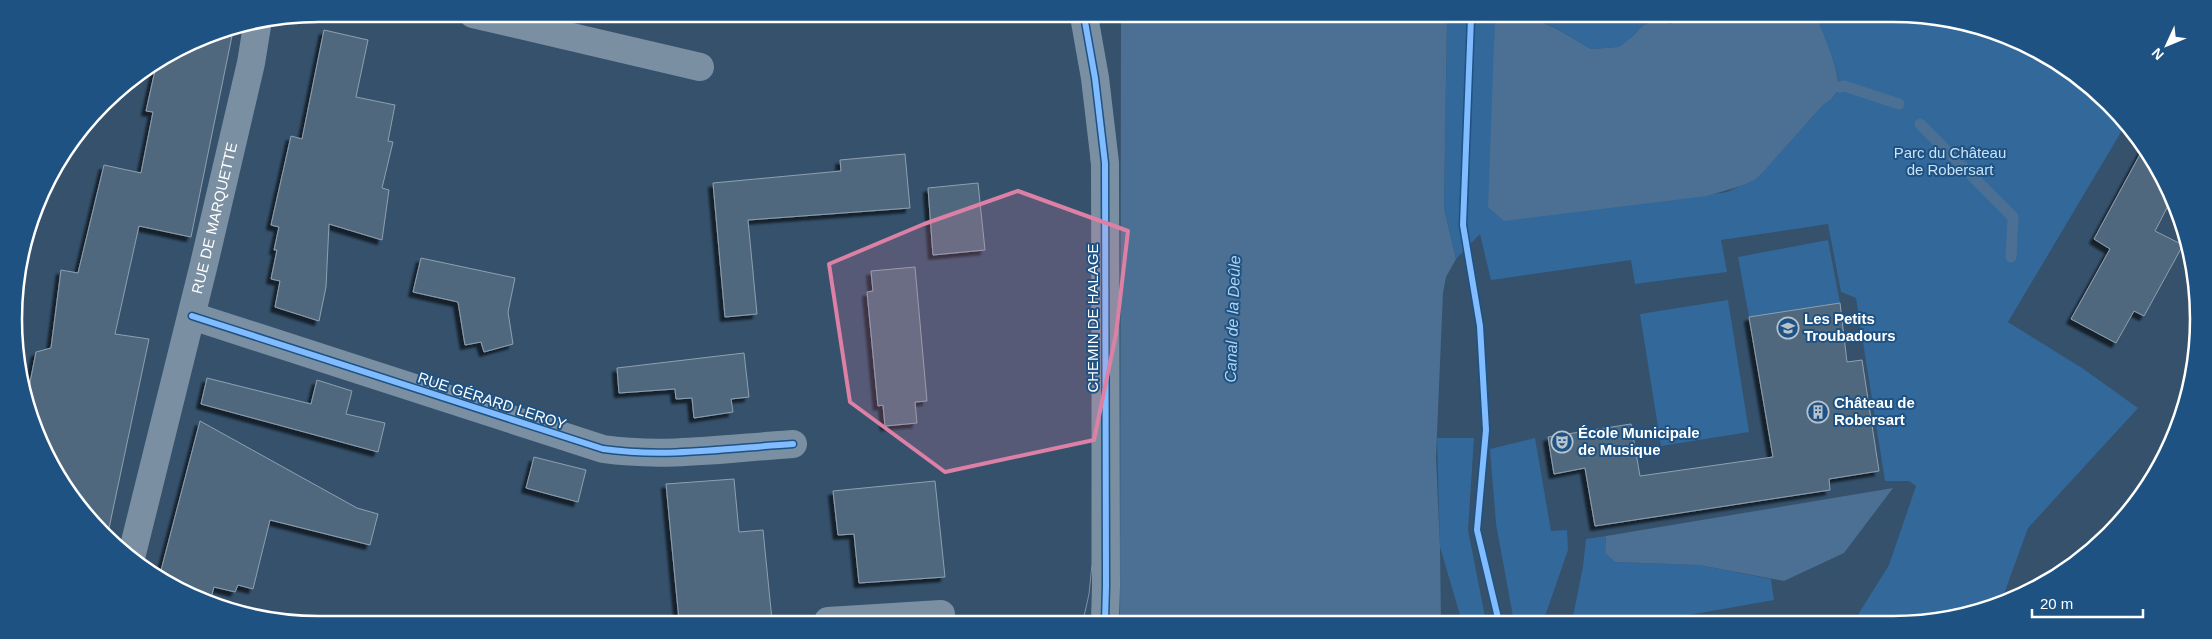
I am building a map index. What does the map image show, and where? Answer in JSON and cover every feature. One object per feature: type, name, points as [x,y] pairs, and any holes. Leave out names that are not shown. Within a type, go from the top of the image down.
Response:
[{"type":"street","points":[[507,22],[700,67]]},
{"type":"street","name":"CHEMIN DE HALAGE","points":[[1085,22],[1095,78],[1105,163],[1106,586],[1104,616]]},
{"type":"street","name":"RUE DE MARQUETTE","points":[[133,550],[192,316],[251,63],[256,29]]},
{"type":"street","name":"RUE GÉRARD LEROY","points":[[192,316],[603,449],[639,454],[662,454],[793,444]]},
{"type":"street","points":[[903,616],[941,614]]},
{"type":"highlighted area","points":[[1018,191],[1128,231],[1116,334],[1094,440],[945,472],[850,402],[829,264],[924,224]]},
{"type":"green space","name":"Parc du Château de Robersart","points":[[1447,22],[1495,22],[1494,83],[1686,198],[1727,192],[1755,180],[1836,93],[1839,88],[1837,74],[1818,22],[1912,23],[1950,28],[1988,38],[2024,53],[2058,73],[2103,109],[2122,131],[2008,322],[2082,368],[2138,408],[2028,528],[2004,595],[1950,611],[1931,614],[1857,616],[1889,565],[1916,486],[1909,481],[1885,481],[1856,298],[1841,292],[1828,224],[1721,240],[1727,272],[1635,284],[1631,260],[1491,280],[1480,234],[1456,259],[1444,208]]},
{"type":"green space","points":[[1540,22],[1653,22],[1643,25],[1619,47],[1591,49],[1555,28]]},
{"type":"green space","points":[[1828,240],[1840,303],[1749,317],[1738,257]]},
{"type":"green space","points":[[1728,300],[1749,432],[1661,446],[1640,314]]},
{"type":"green space","points":[[1437,438],[1474,438],[1468,530],[1485,616],[1460,616],[1440,547]]},
{"type":"green space","points":[[1535,438],[1551,531],[1567,530],[1568,550],[1545,616],[1513,616],[1496,524],[1490,449]]},
{"type":"green space","points":[[1606,536],[1605,553],[1615,562],[1699,565],[1771,579],[1774,600],[1683,616],[1573,616],[1586,539]]},
{"type":"water","name":"Canal de la Deûle","points":[[1121,22],[1447,22],[1444,208],[1456,259],[1446,277],[1443,293],[1436,457],[1441,616],[1120,616]]},
{"type":"water","points":[[1495,22],[1540,22],[1555,28],[1591,49],[1619,47],[1643,25],[1653,22],[1672,24],[1674,22],[1818,22],[1837,73],[1837,91],[1755,180],[1707,196],[1504,221],[1488,207]]},
{"type":"water","points":[[1893,488],[1844,553],[1784,581],[1699,565],[1615,562],[1605,553],[1606,536]]},
{"type":"building","points":[[324,30],[368,40],[356,97],[395,105],[388,141],[393,142],[382,188],[389,190],[382,240],[329,224],[326,287],[319,321],[275,307],[280,281],[271,279],[277,250],[274,250],[279,227],[271,225],[291,136],[302,139]]},
{"type":"building","points":[[232,36],[191,237],[139,226],[115,334],[149,339],[109,530],[84,500],[62,468],[38,415],[30,384],[36,352],[51,348],[61,270],[78,273],[104,165],[141,173],[153,112],[146,111],[155,73],[188,53]]},
{"type":"building","points":[[905,154],[910,208],[748,220],[757,314],[725,317],[713,183],[841,171],[840,160]]},
{"type":"building","points":[[2140,155],[2150,171],[2167,207],[2155,231],[2179,243],[2181,249],[2144,316],[2134,311],[2116,343],[2071,319],[2110,249],[2094,239]]},
{"type":"building","points":[[978,183],[985,250],[933,255],[928,188]]},
{"type":"building","points":[[421,258],[515,278],[508,312],[513,344],[484,352],[481,342],[465,345],[458,302],[413,292]]},
{"type":"building","points":[[915,267],[927,401],[915,402],[917,423],[885,426],[883,405],[878,406],[867,292],[873,291],[871,271]]},
{"type":"building","points":[[1840,303],[1847,362],[1862,360],[1879,471],[1829,479],[1830,490],[1595,526],[1585,468],[1554,474],[1548,437],[1631,424],[1640,476],[1773,457],[1749,317]]},
{"type":"building","points":[[744,353],[749,397],[731,399],[733,412],[694,418],[692,398],[676,399],[675,389],[619,393],[617,368]]},
{"type":"building","points":[[207,378],[311,404],[317,380],[352,391],[346,414],[385,423],[378,452],[201,404]]},
{"type":"building","points":[[200,421],[357,508],[378,514],[370,545],[270,520],[253,589],[238,585],[235,592],[214,587],[211,596],[188,586],[161,571]]},
{"type":"building","points":[[534,457],[586,470],[578,502],[526,488]]},
{"type":"building","points":[[734,479],[739,532],[763,530],[772,616],[679,616],[666,484]]},
{"type":"building","points":[[935,481],[945,577],[859,583],[854,534],[838,535],[833,491]]},
{"type":"waterway","points":[[1839,87],[1844,86],[1899,104]]},
{"type":"waterway","points":[[1920,124],[2013,217],[2011,257]]},
{"type":"tram line","points":[[1075,22],[1087,97],[1093,188],[1092,564],[1089,594],[1084,616]]},
{"type":"cycle path","points":[[1085,22],[1095,78],[1105,163],[1105,616]]},
{"type":"cycle path","points":[[1471,22],[1463,225],[1480,326],[1486,430],[1477,530],[1498,616]]},
{"type":"cycle path","points":[[192,316],[603,449],[650,453],[722,450],[793,444]]},
{"type":"place","name":"Les Petits Troubadours","points":[[1788,328]]},
{"type":"place","name":"Château de Robersart","points":[[1818,412]]},
{"type":"place","name":"École Municipale de Musique","points":[[1562,442]]}]
